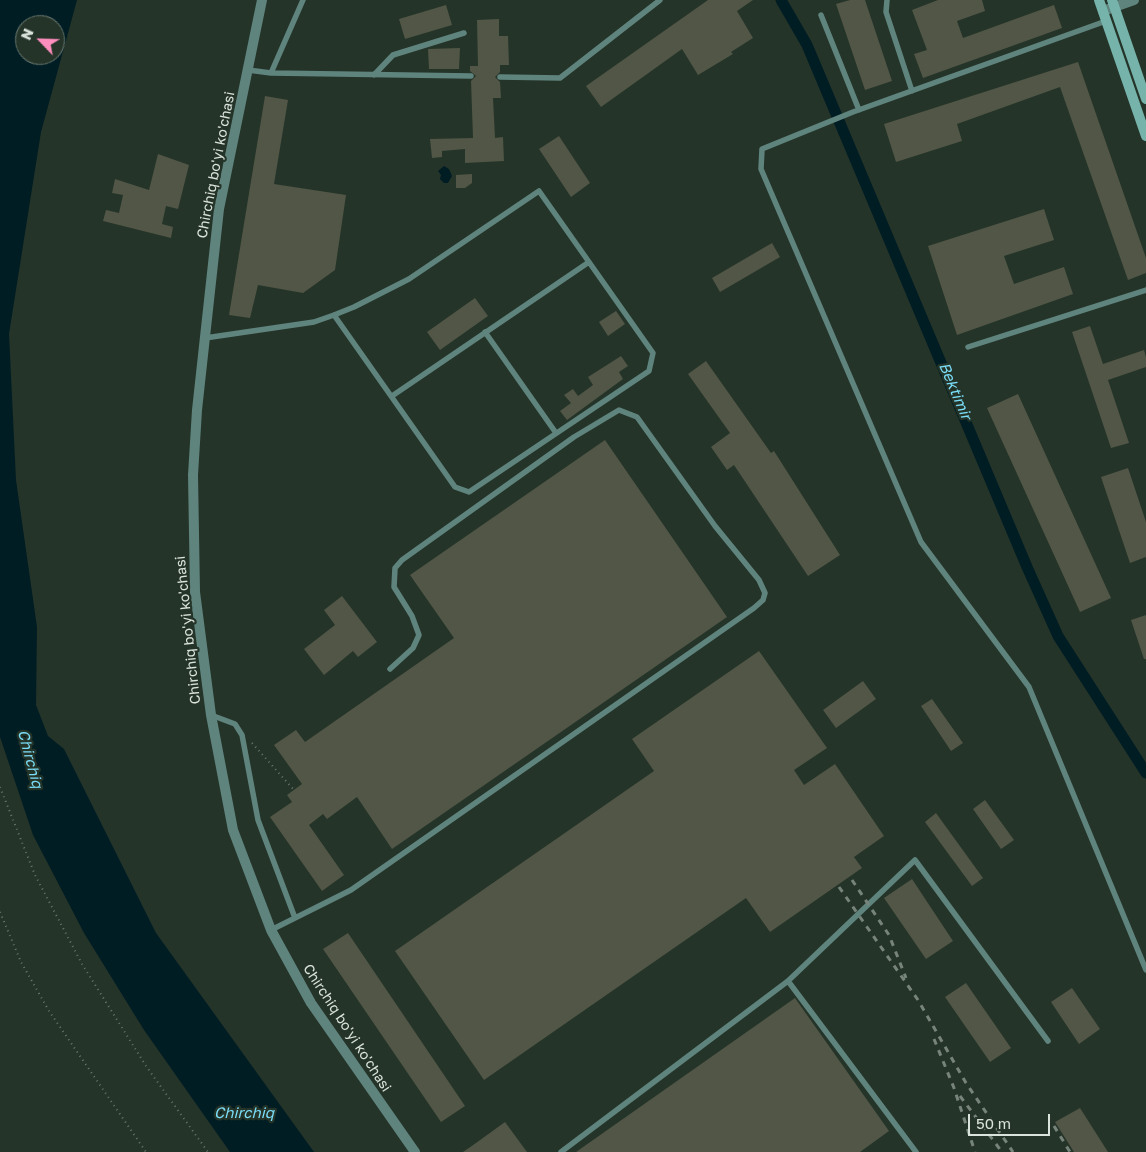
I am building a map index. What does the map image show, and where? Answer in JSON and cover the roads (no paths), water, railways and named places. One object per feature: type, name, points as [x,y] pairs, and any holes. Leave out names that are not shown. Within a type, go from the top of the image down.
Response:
[{"type":"main road","points":[[1099,0],[1146,136]]},
{"type":"main road","points":[[1113,3],[1146,99]]},
{"type":"street","name":"Chirchiq bo'yi ko'chasi","points":[[262,0],[219,209],[194,456],[193,533],[195,592],[211,715],[233,830],[272,930],[311,1003],[415,1152]]},
{"type":"street","points":[[1105,16],[1113,3],[1134,0]]},
{"type":"lane","points":[[271,73],[303,0]]},
{"type":"lane","points":[[500,76],[560,78],[660,0]]},
{"type":"lane","points":[[887,0],[886,12],[912,91]]},
{"type":"lane","points":[[821,15],[856,111]]},
{"type":"lane","points":[[1105,16],[762,149],[761,169],[921,542],[1029,687],[1146,970]]},
{"type":"lane","points":[[374,75],[393,55],[464,33]]},
{"type":"lane","points":[[248,70],[271,73],[471,76]]},
{"type":"lane","points":[[205,338],[314,322],[354,307],[409,279],[539,191],[653,352],[649,371],[469,492],[455,487],[334,315]]},
{"type":"lane","points":[[392,396],[589,262]]},
{"type":"lane","points":[[968,347],[1146,290]]},
{"type":"lane","points":[[485,332],[556,433]]},
{"type":"lane","points":[[272,930],[351,890],[754,608],[763,600],[765,593],[759,580],[715,526],[637,417],[619,410],[574,437],[402,560],[395,568],[394,587],[412,616],[419,635],[413,648],[390,669]]},
{"type":"lane","points":[[211,715],[235,724],[242,735],[258,820],[295,918]]},
{"type":"lane","points":[[561,1152],[788,981],[915,860],[1048,1041]]},
{"type":"lane","points":[[788,981],[916,1152]]},
{"type":"water","name":"Chirchiq","points":[[0,0],[77,0],[65,44],[65,15],[15,15],[15,65],[59,65],[41,132],[9,334],[16,480],[37,627],[36,705],[48,736],[64,749],[156,933],[314,1152],[230,1152],[144,1030],[84,933],[33,835],[0,737]]},
{"type":"water","points":[[444,166],[449,169],[452,176],[448,183],[444,183],[440,179],[441,175],[438,171]]},
{"type":"waterway","name":"Bektimir","points":[[781,0],[807,45],[1027,567],[1058,636],[1146,773]]},
{"type":"railway","points":[[852,880],[889,935],[906,978]]},
{"type":"railway","points":[[839,887],[918,1000],[966,1083],[1013,1152]]},
{"type":"railway","points":[[934,1039],[954,1088],[975,1152]]},
{"type":"railway","points":[[960,1096],[1002,1152]]},
{"type":"railway","points":[[1054,1126],[1070,1152]]}]
